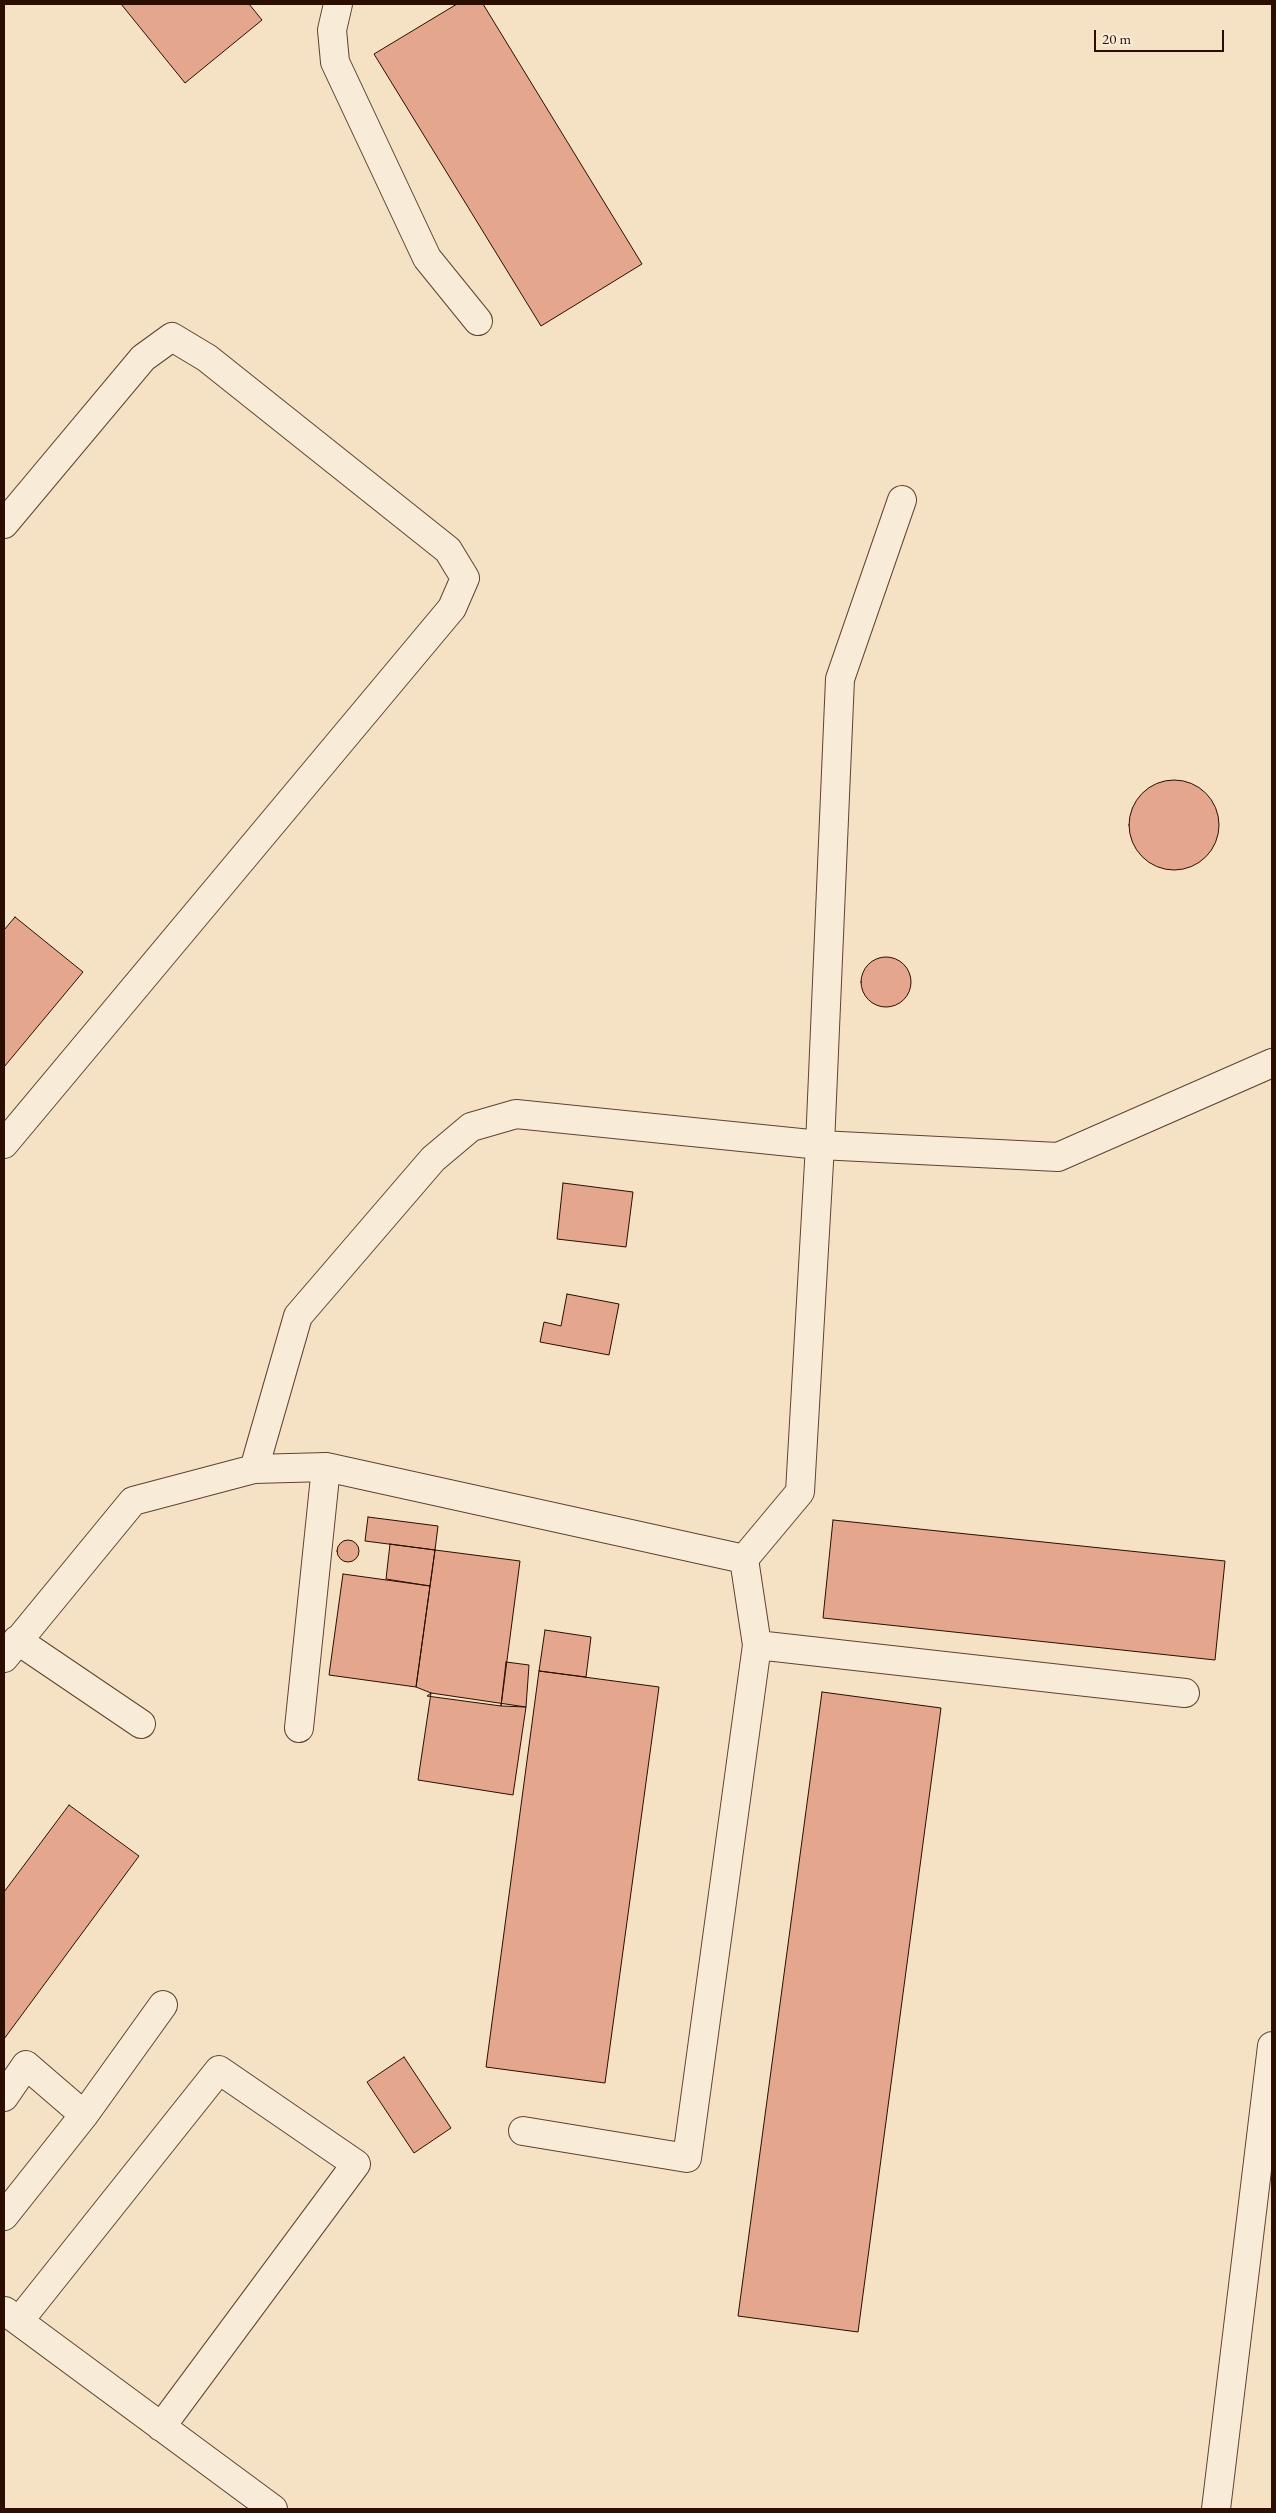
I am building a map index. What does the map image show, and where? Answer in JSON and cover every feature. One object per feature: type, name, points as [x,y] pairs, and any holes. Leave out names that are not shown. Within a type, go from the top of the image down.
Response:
[{"type":"lane","points":[[338,4],[332,30],[335,62],[426,258],[478,321]]},
{"type":"lane","points":[[4,524],[143,358],[172,337],[207,358],[448,550],[465,578],[452,608],[4,1144]]},
{"type":"lane","points":[[523,2131],[688,2158],[757,1645],[744,1559],[800,1492],[820,1145],[840,679],[902,500]]},
{"type":"lane","points":[[254,1469],[298,1316],[433,1159],[471,1126],[516,1114],[820,1145],[1058,1157],[1272,1063]]},
{"type":"lane","points":[[141,1724],[10,1649],[132,1501],[254,1469],[326,1467],[744,1559]]},
{"type":"lane","points":[[299,1728],[326,1467]]},
{"type":"lane","points":[[757,1645],[1185,1693]]},
{"type":"lane","points":[[4,2216],[84,2115],[163,2005]]},
{"type":"lane","points":[[1216,2509],[1272,2046]]},
{"type":"lane","points":[[4,2097],[26,2065],[84,2115]]},
{"type":"lane","points":[[161,2427],[356,2164],[219,2070],[11,2316],[161,2427],[272,2509]]},
{"type":"building","points":[[121,4],[249,4],[262,20],[185,83]]},
{"type":"building","points":[[457,4],[483,4],[642,264],[541,326],[374,54]]},
{"type":"building","points":[[1174,780],[1183,781],[1199,788],[1211,800],[1218,816],[1218,834],[1211,850],[1199,862],[1183,869],[1174,870],[1165,869],[1149,862],[1137,850],[1130,834],[1129,825],[1130,816],[1137,800],[1149,788],[1165,781]]},
{"type":"building","points":[[15,917],[83,972],[4,1067],[4,930]]},
{"type":"building","points":[[881,957],[891,957],[904,964],[911,977],[911,987],[904,1000],[891,1007],[881,1007],[872,1003],[865,996],[861,987],[861,977],[865,968],[872,961]]},
{"type":"building","points":[[563,1183],[633,1192],[626,1247],[557,1239]]},
{"type":"building","points":[[567,1294],[619,1304],[609,1355],[540,1342],[544,1322],[561,1326]]},
{"type":"building","points":[[368,1517],[438,1526],[435,1550],[365,1541]]},
{"type":"building","points":[[833,1520],[1225,1561],[1215,1660],[823,1618]]},
{"type":"building","points":[[348,1540],[356,1543],[359,1551],[356,1559],[348,1562],[340,1559],[337,1551],[340,1543]]},
{"type":"building","points":[[390,1544],[435,1550],[430,1586],[386,1579]]},
{"type":"building","points":[[435,1550],[520,1561],[501,1706],[427,1696],[431,1693],[416,1687]]},
{"type":"building","points":[[343,1574],[430,1586],[416,1687],[329,1675]]},
{"type":"building","points":[[545,1630],[591,1637],[586,1677],[539,1671]]},
{"type":"building","points":[[506,1662],[529,1665],[526,1707],[501,1706]]},
{"type":"building","points":[[539,1671],[659,1687],[605,2083],[486,2067]]},
{"type":"building","points":[[822,1692],[941,1708],[858,2332],[738,2316]]},
{"type":"building","points":[[431,1693],[526,1707],[513,1795],[418,1780]]},
{"type":"building","points":[[69,1805],[139,1856],[4,2039],[4,1892]]},
{"type":"building","points":[[404,2057],[451,2128],[414,2153],[367,2082]]}]
